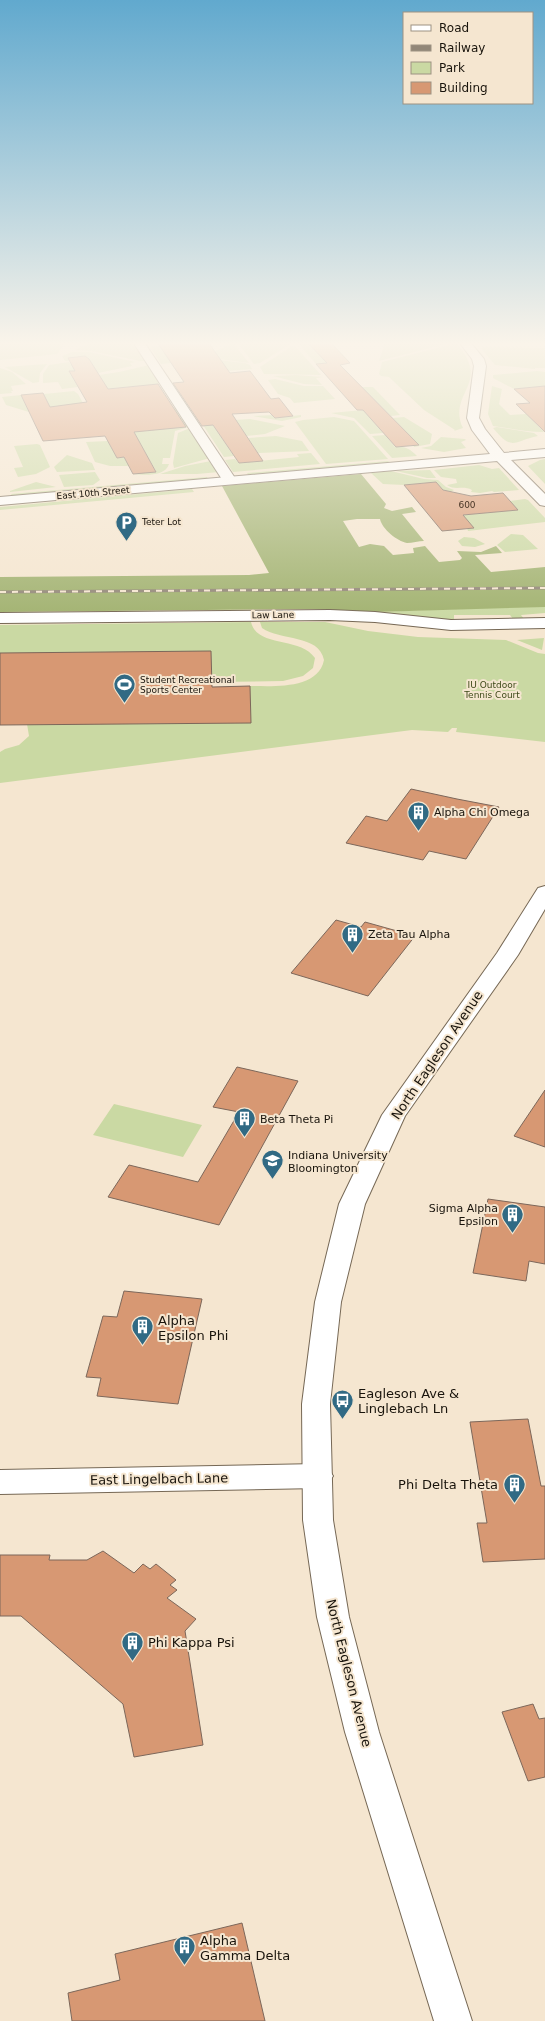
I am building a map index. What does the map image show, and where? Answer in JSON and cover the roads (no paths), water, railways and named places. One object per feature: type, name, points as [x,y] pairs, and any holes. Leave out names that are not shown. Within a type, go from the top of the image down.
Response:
[{"type":"street","points":[[201,436],[230,481]]},
{"type":"street","points":[[483,436],[545,502]]},
{"type":"street","name":"East 10th Street","points":[[0,501],[545,453]]},
{"type":"street","name":"Law Lane","points":[[0,618],[330,615],[375,617],[451,625],[545,623]]},
{"type":"street","name":"North Eagleson Avenue","points":[[453,2021],[362,1732],[333,1617],[318,1520],[316,1404],[328,1302],[352,1204],[394,1115],[449,1034],[507,955],[545,892]]},
{"type":"street","name":"East Lingelbach Lane","points":[[0,1482],[318,1476]]},
{"type":"railway","points":[[0,592],[545,588]]},
{"type":"place","name":"Teter Lot","points":[[126,542]]},
{"type":"place","name":"Student Recreational Sports Center","points":[[125,704]]},
{"type":"place","name":"Alpha Chi Omega","points":[[419,832]]},
{"type":"place","name":"Zeta Tau Alpha","points":[[353,954]]},
{"type":"place","name":"Beta Theta Pi","points":[[245,1138]]},
{"type":"place","name":"Indiana University Bloomington","points":[[272,1180]]},
{"type":"place","name":"Sigma Alpha Epsilon","points":[[513,1234]]},
{"type":"place","name":"Alpha Epsilon Phi","points":[[143,1346]]},
{"type":"place","name":"Eagleson Ave & Linglebach Ln","points":[[342,1420]]},
{"type":"place","name":"Phi Delta Theta","points":[[514,1504]]},
{"type":"place","name":"Phi Kappa Psi","points":[[132,1662]]},
{"type":"place","name":"Alpha Gamma Delta","points":[[185,1966]]},
{"type":"park label","name":"IU Outdoor Tennis Court","points":[[492,690]]}]
